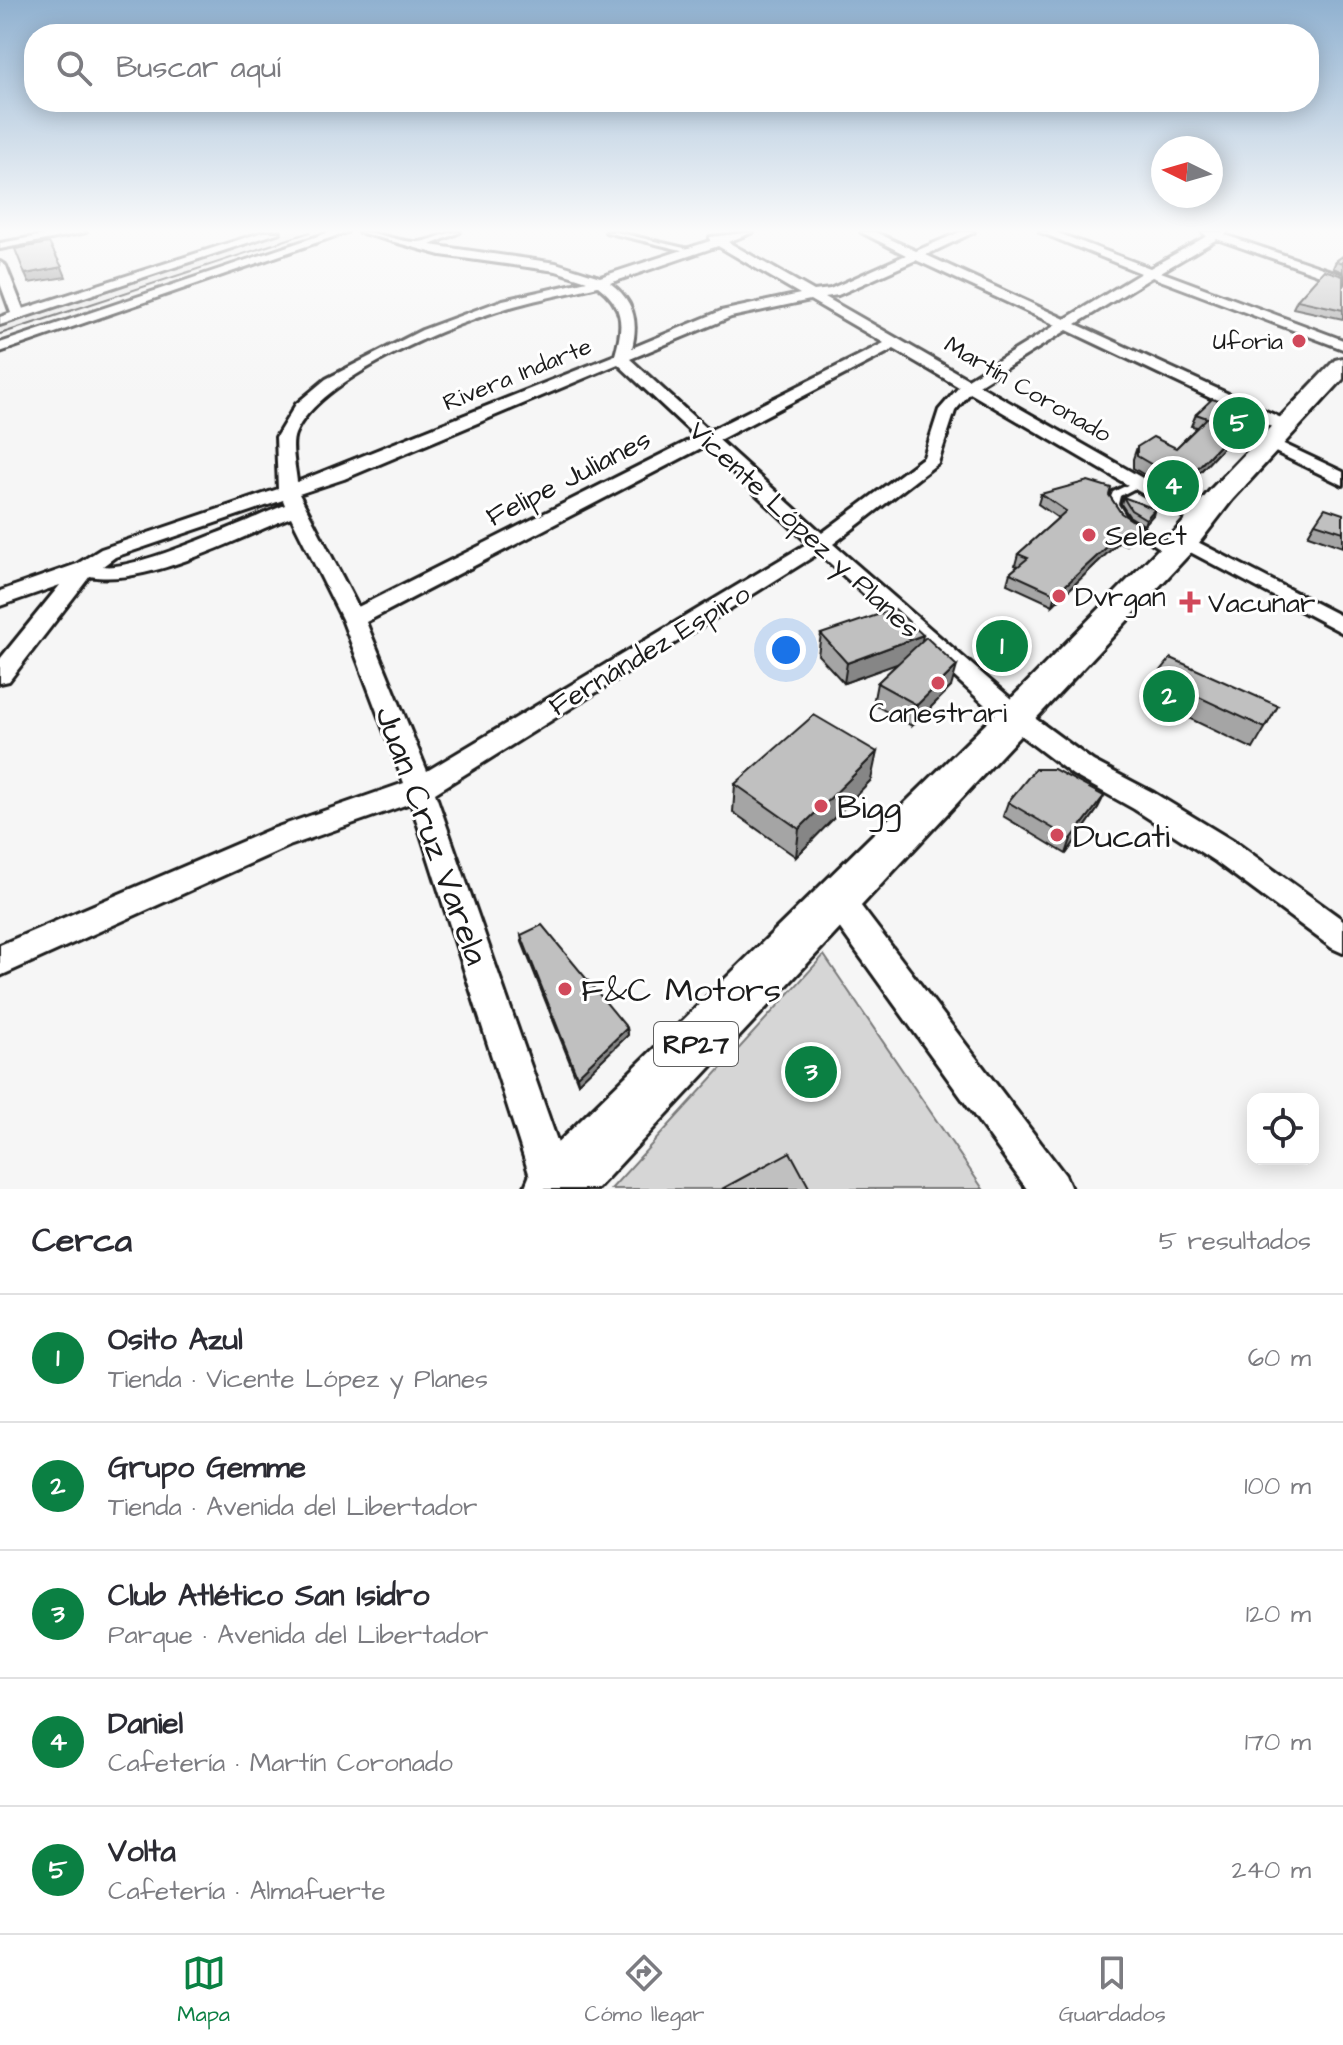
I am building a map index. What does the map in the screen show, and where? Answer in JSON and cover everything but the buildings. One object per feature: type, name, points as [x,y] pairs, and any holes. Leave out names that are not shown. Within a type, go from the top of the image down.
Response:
[{"type":"main road","name":"RP27","points":[[555,1189],[1016,718],[1343,365]]},
{"type":"street","points":[[8,287],[19,316]]},
{"type":"street","points":[[0,321],[106,287]]},
{"type":"street","points":[[0,348],[178,287]]},
{"type":"street","points":[[293,499],[285,437],[302,407],[332,382],[378,356],[466,316],[575,287]]},
{"type":"street","points":[[606,287],[627,310],[629,326],[621,359]]},
{"type":"street","name":"Martín Coronado","points":[[800,287],[1138,483],[1186,538],[1343,626]]},
{"type":"street","name":"Rivera Indarte","points":[[0,599],[85,569],[111,574],[148,566],[293,499],[337,475],[726,314],[843,287]]},
{"type":"street","points":[[989,287],[1068,324],[1279,435],[1343,479]]},
{"type":"street","name":"Fernández Espiro","points":[[0,961],[252,849],[420,789],[820,544],[932,459],[947,410],[969,385],[1126,287]]},
{"type":"street","points":[[1192,287],[1343,345]]},
{"type":"street","name":"Felipe Julianes","points":[[353,619],[895,343]]},
{"type":"street","name":"Vicente López y Planes","points":[[621,359],[820,544],[1016,718],[1083,768],[1144,801],[1227,853],[1343,938]]},
{"type":"street","name":"Juan Cruz Varela","points":[[293,499],[353,619],[420,789],[555,1189]]},
{"type":"street","points":[[0,675],[85,569]]},
{"type":"street","points":[[837,899],[1051,1189]]},
{"type":"lane","points":[[1138,483],[1116,494],[1113,504],[1123,520],[1186,538]]},
{"type":"shaded area","points":[[120,287],[148,287],[0,336],[0,327]]},
{"type":"shaded area","points":[[824,955],[983,1189],[611,1189]]},
{"type":"tram line","points":[[0,334],[141,287]]},
{"type":"place","name":"Uforia","points":[[1299,341]]},
{"type":"place","name":"Volta","points":[[1239,423]]},
{"type":"place","name":"Daniel","points":[[1173,486]]},
{"type":"place","name":"Select","points":[[1089,535]]},
{"type":"place","name":"Dvrgan","points":[[1059,596]]},
{"type":"place","name":"Vacunar","points":[[1190,602]]},
{"type":"place","name":"Osito Azul","points":[[1002,646]]},
{"type":"place","name":"Canestrari","points":[[938,683]]},
{"type":"place","name":"Grupo Gemme","points":[[1169,696]]},
{"type":"place","name":"Bigg","points":[[821,806]]},
{"type":"place","name":"Ducati","points":[[1057,835]]},
{"type":"place","name":"F&C Motors","points":[[565,989]]},
{"type":"place","name":"Club Atlético San Isidro","points":[[811,1072]]}]
